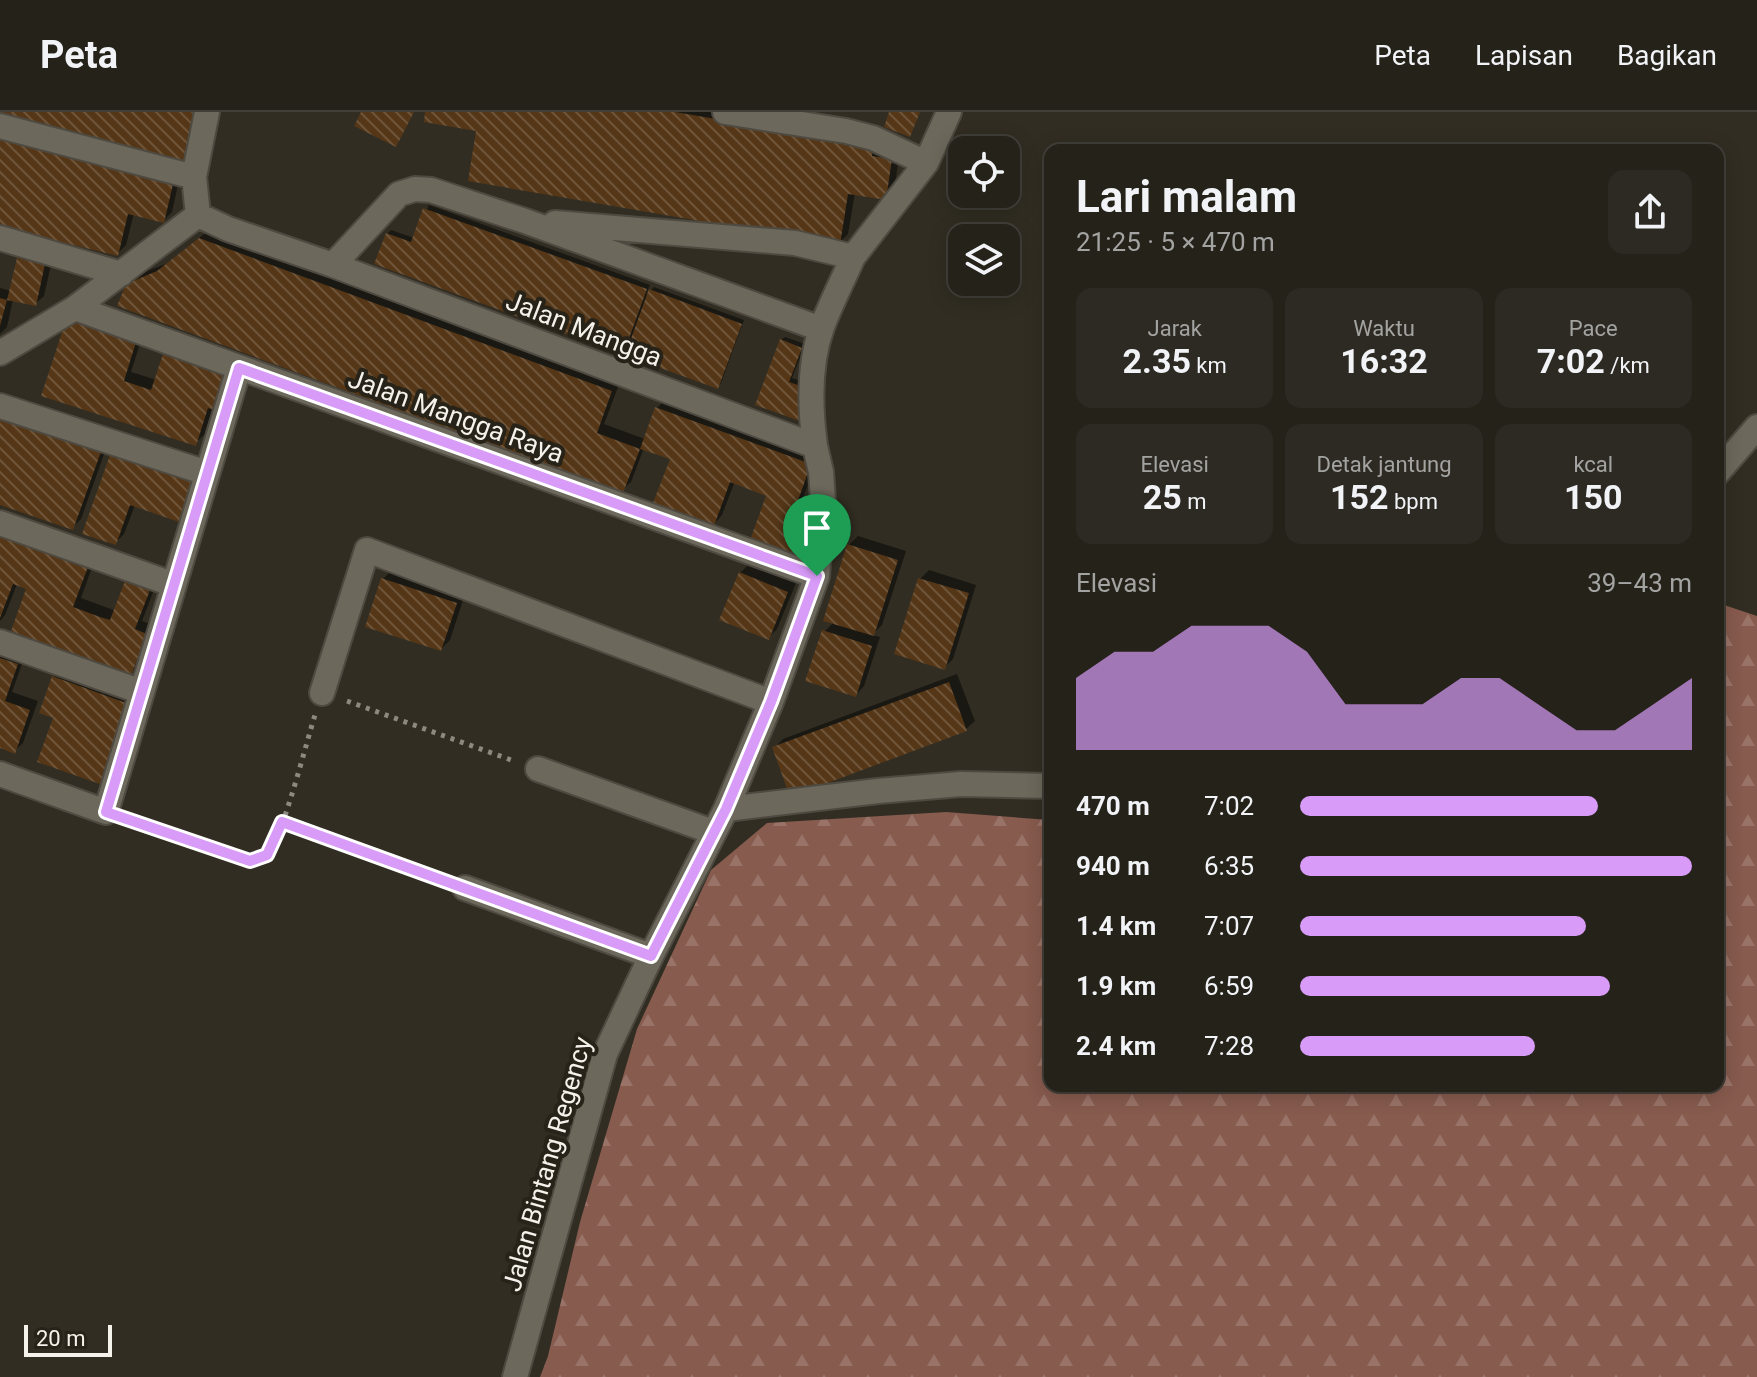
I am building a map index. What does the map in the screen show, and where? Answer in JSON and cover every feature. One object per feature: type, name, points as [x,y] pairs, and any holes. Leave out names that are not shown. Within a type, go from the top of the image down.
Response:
[{"type":"street","points":[[0,353],[75,308],[198,215],[194,177],[207,112]]},
{"type":"street","points":[[725,112],[846,131],[873,138],[926,163]]},
{"type":"street","points":[[817,576],[823,501],[811,413],[813,375],[821,329],[853,257],[926,163],[949,112]]},
{"type":"street","points":[[0,126],[194,177]]},
{"type":"street","points":[[333,265],[399,194],[415,189],[431,190],[821,329]]},
{"type":"street","name":"Jalan Mangga","points":[[198,215],[228,229],[333,265],[815,446]]},
{"type":"street","points":[[525,221],[795,243],[853,257]]},
{"type":"street","points":[[0,238],[121,274]]},
{"type":"street","name":"Jalan Mangga Raya","points":[[75,308],[817,576]]},
{"type":"street","points":[[0,774],[106,812],[239,368]]},
{"type":"street","points":[[0,406],[207,473]]},
{"type":"street","points":[[1724,465],[1757,427]]},
{"type":"street","points":[[0,523],[172,584]]},
{"type":"street","points":[[322,693],[367,550],[771,702]]},
{"type":"street","name":"Jalan Bintang Regency","points":[[515,1377],[605,1054],[726,809],[771,702],[817,576]]},
{"type":"street","points":[[0,642],[142,692]]},
{"type":"street","points":[[538,769],[713,832]]},
{"type":"street","points":[[726,809],[961,784],[1044,786]]},
{"type":"street","points":[[465,888],[651,956]]},
{"type":"path","points":[[106,812],[250,861],[267,855],[282,822],[322,693],[538,769]]},
{"type":"path","points":[[282,822],[465,888]]},
{"type":"green space","points":[[1724,605],[1757,616],[1757,1377],[540,1377],[548,1356],[580,1222],[637,1029],[711,870],[767,823],[946,812],[1044,820],[1044,1092],[1724,1092]]},
{"type":"building","points":[[0,112],[200,112],[186,166],[0,120]]},
{"type":"building","points":[[361,112],[414,112],[396,147],[354,126]]},
{"type":"building","points":[[425,112],[675,112],[873,146],[872,156],[892,159],[886,200],[848,194],[840,245],[468,181],[476,131],[424,122]]},
{"type":"building","points":[[889,112],[920,112],[910,137],[884,127]]},
{"type":"building","points":[[0,137],[174,180],[164,223],[128,214],[118,256],[0,227]]},
{"type":"building","points":[[423,208],[647,289],[623,355],[374,264],[386,233],[411,242]]},
{"type":"building","points":[[199,238],[612,391],[597,433],[640,449],[623,493],[117,306],[126,284],[157,271]]},
{"type":"building","points":[[17,258],[45,264],[36,306],[7,300]]},
{"type":"building","points":[[649,289],[742,324],[718,389],[625,355]]},
{"type":"building","points":[[0,298],[7,300],[0,326]]},
{"type":"building","points":[[66,320],[136,342],[124,381],[151,390],[164,351],[230,372],[217,411],[208,408],[196,446],[41,396]]},
{"type":"building","points":[[780,339],[802,348],[789,382],[812,390],[800,421],[755,405]]},
{"type":"building","points":[[655,407],[811,464],[796,506],[820,515],[804,559],[750,540],[766,496],[730,482],[714,526],[653,503],[670,459],[640,449]]},
{"type":"building","points":[[0,413],[102,449],[73,530],[0,505]]},
{"type":"building","points":[[111,452],[194,481],[179,522],[130,505],[116,545],[82,534]]},
{"type":"building","points":[[0,535],[88,567],[73,607],[100,617],[110,620],[125,581],[150,590],[135,629],[147,634],[131,676],[11,631],[26,589],[13,584],[0,618]]},
{"type":"building","points":[[847,544],[898,560],[874,636],[823,621]]},
{"type":"building","points":[[739,572],[788,592],[769,640],[719,620]]},
{"type":"building","points":[[381,578],[457,603],[441,651],[365,627]]},
{"type":"building","points":[[918,578],[969,593],[945,670],[894,654]]},
{"type":"building","points":[[822,630],[872,646],[856,697],[805,681]]},
{"type":"building","points":[[0,658],[18,664],[5,701],[30,710],[15,754],[0,748]]},
{"type":"building","points":[[52,676],[129,704],[100,784],[37,762],[53,718],[39,713]]},
{"type":"building","points":[[949,682],[967,731],[790,797],[772,747]]},
{"type":"route","points":[[239,368],[817,576],[771,702],[726,809],[651,956],[282,822],[267,855],[250,861],[106,812],[239,368]]}]
